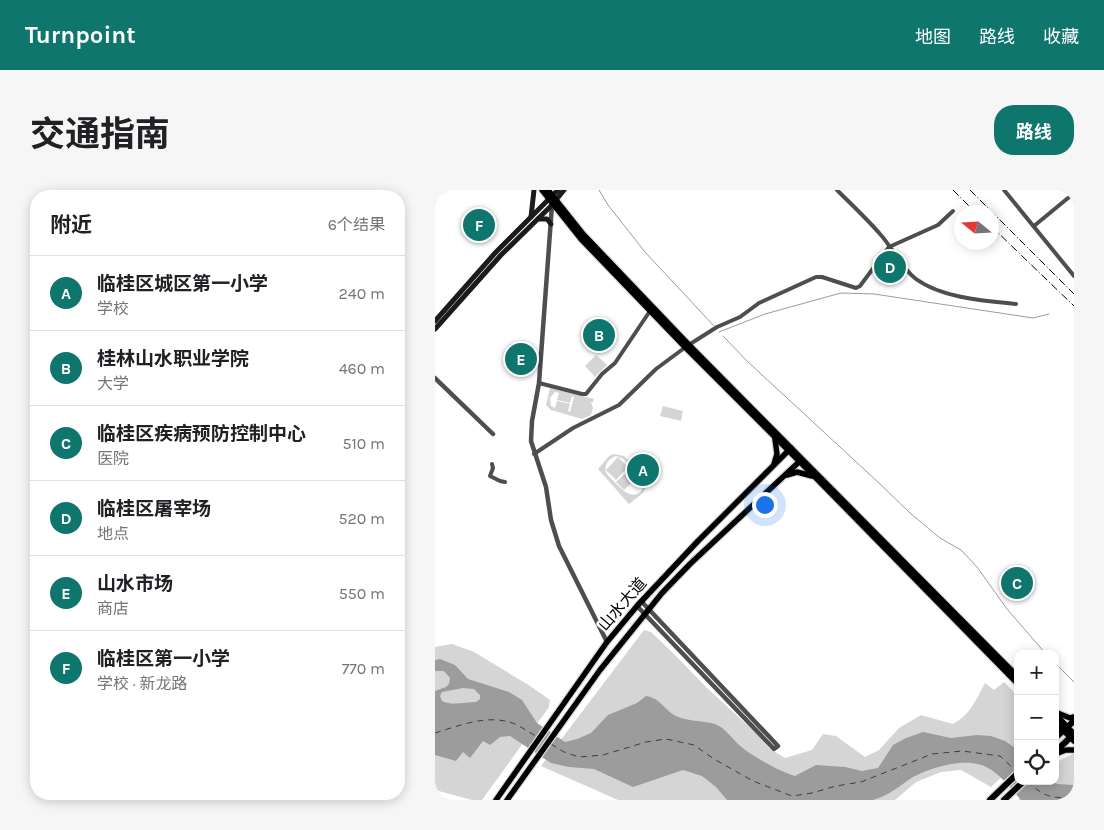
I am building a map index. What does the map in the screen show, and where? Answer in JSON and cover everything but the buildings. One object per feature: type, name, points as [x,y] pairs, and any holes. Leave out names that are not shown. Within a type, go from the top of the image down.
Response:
[{"type":"highway","points":[[1059,735],[1074,721]]},
{"type":"highway","points":[[1059,749],[1073,736]]},
{"type":"highway","points":[[990,800],[1014,777]]},
{"type":"highway","points":[[1004,800],[1020,785]]},
{"type":"main road","points":[[531,217],[534,190]]},
{"type":"main road","points":[[542,190],[774,437],[791,449]]},
{"type":"main road","points":[[548,190],[552,200],[581,239],[1014,673]]},
{"type":"main road","points":[[435,329],[501,255],[537,220],[558,190]]},
{"type":"main road","points":[[435,321],[494,254],[531,217],[564,190]]},
{"type":"main road","points":[[537,220],[547,219],[551,224]]},
{"type":"main road","points":[[773,466],[777,454],[774,437]]},
{"type":"main road","name":"山水大道","points":[[497,800],[607,642],[639,604],[698,541],[791,449]]},
{"type":"main road","points":[[801,460],[814,476],[1014,680]]},
{"type":"main road","name":"山水大道","points":[[507,800],[600,670],[647,612],[690,564],[801,460]]},
{"type":"main road","points":[[783,477],[797,472],[814,476]]},
{"type":"main road","points":[[1059,714],[1069,718],[1074,716]]},
{"type":"main road","points":[[1059,719],[1073,736]]},
{"type":"main road","points":[[1059,725],[1066,729]]},
{"type":"main road","points":[[1059,752],[1074,750]]},
{"type":"street","points":[[837,190],[881,234],[914,278],[936,289],[975,300],[1017,304]]},
{"type":"street","points":[[1005,190],[1074,276]]},
{"type":"street","points":[[1033,226],[1074,195]]},
{"type":"street","points":[[552,200],[539,383],[532,421],[531,441],[546,487],[551,520],[559,546],[607,642]]},
{"type":"street","points":[[534,454],[573,428],[619,405],[656,369],[718,326],[740,318],[759,303],[812,278],[822,277],[856,288],[860,286],[889,247],[938,225],[953,211]]},
{"type":"street","points":[[539,383],[586,394],[602,374],[615,363],[651,311]]},
{"type":"street","points":[[435,378],[493,434]]},
{"type":"street","points":[[492,464],[493,468],[490,476],[505,482]]},
{"type":"street","points":[[639,604],[647,612],[778,746],[774,749],[647,612]]},
{"type":"shaded area","points":[[596,355],[607,365],[595,377],[585,366]]},
{"type":"shaded area","points":[[550,388],[594,399],[591,402],[593,408],[591,415],[582,419],[551,410],[546,405]],"holes":[[[555,392],[559,393],[557,400],[570,403],[572,396],[574,397],[570,412],[568,411],[570,404],[557,401],[555,408],[551,406],[550,398]]]},
{"type":"shaded area","points":[[663,406],[683,411],[681,421],[660,416]]},
{"type":"shaded area","points":[[614,454],[624,456],[646,479],[647,485],[643,493],[629,504],[598,469],[609,456]],"holes":[[[616,456],[633,468],[643,482],[644,486],[635,495],[619,487],[606,473],[606,465],[609,461]]]},
{"type":"shaded area","points":[[618,457],[628,467],[616,480],[606,470]]},
{"type":"shaded area","points":[[631,468],[639,476],[624,490],[616,482]]},
{"type":"shaded area","points":[[644,630],[651,632],[757,734],[769,748],[785,758],[812,750],[823,734],[836,736],[865,757],[879,750],[899,728],[921,715],[953,724],[968,712],[985,683],[994,690],[1004,682],[1014,692],[1014,765],[991,787],[961,770],[941,772],[916,782],[895,800],[618,800],[541,766]]},
{"type":"shaded area","points":[[452,644],[474,652],[550,700],[549,707],[482,800],[472,800],[435,790],[435,647]]},
{"type":"shaded area","points":[[440,659],[455,665],[468,679],[509,692],[522,700],[537,723],[565,742],[591,733],[608,715],[637,703],[646,696],[651,697],[674,715],[719,726],[750,753],[774,767],[795,776],[816,765],[845,767],[862,771],[878,768],[893,745],[923,732],[951,738],[977,735],[991,736],[1005,741],[1014,747],[1014,785],[1074,785],[1074,800],[1021,800],[1006,782],[993,771],[971,763],[950,764],[930,770],[913,777],[889,793],[873,800],[727,800],[716,787],[702,776],[683,770],[633,787],[594,769],[551,763],[510,736],[500,737],[490,745],[483,741],[470,758],[463,752],[456,761],[435,755],[435,691],[446,687],[449,684],[450,678],[444,671],[435,671],[435,660]],"holes":[[[463,688],[474,689],[480,695],[480,699],[476,702],[459,703],[442,701],[440,696],[442,692]]]},
{"type":"shaded area","points":[[1074,753],[1074,800],[1018,800],[1033,785],[1059,785],[1059,761]]},
{"type":"waterway","points":[[599,190],[608,205],[645,252],[714,326]]},
{"type":"waterway","points":[[719,332],[765,314],[841,293],[874,294],[1033,318],[1049,314]]},
{"type":"waterway","points":[[723,336],[748,362],[910,513],[940,538],[961,550],[977,567],[1007,609],[1043,650]]},
{"type":"waterway","points":[[1059,667],[1074,682]]},
{"type":"ferry route","points":[[435,733],[472,722],[500,720],[519,726],[536,736]]},
{"type":"ferry route","points":[[551,744],[564,752],[579,757],[603,755],[646,742],[666,739],[694,745],[714,759],[753,781],[792,796],[861,782],[932,754],[962,751],[1000,756],[1014,769]]},
{"type":"ferry route","points":[[1032,785],[1048,796],[1074,796]]},
{"type":"railway","points":[[953,190],[968,205]]},
{"type":"railway","points":[[970,190],[1074,294]]},
{"type":"railway","points":[[999,234],[1074,306]]},
{"type":"place","name":"临桂区第一小学","points":[[479,225]]},
{"type":"place","name":"临桂区屠宰场","points":[[890,267]]},
{"type":"place","name":"桂林山水职业学院","points":[[599,335]]},
{"type":"place","name":"山水市场","points":[[521,359]]},
{"type":"place","name":"临桂区城区第一小学","points":[[643,470]]},
{"type":"place","name":"临桂区疾病预防控制中心","points":[[1017,583]]}]
